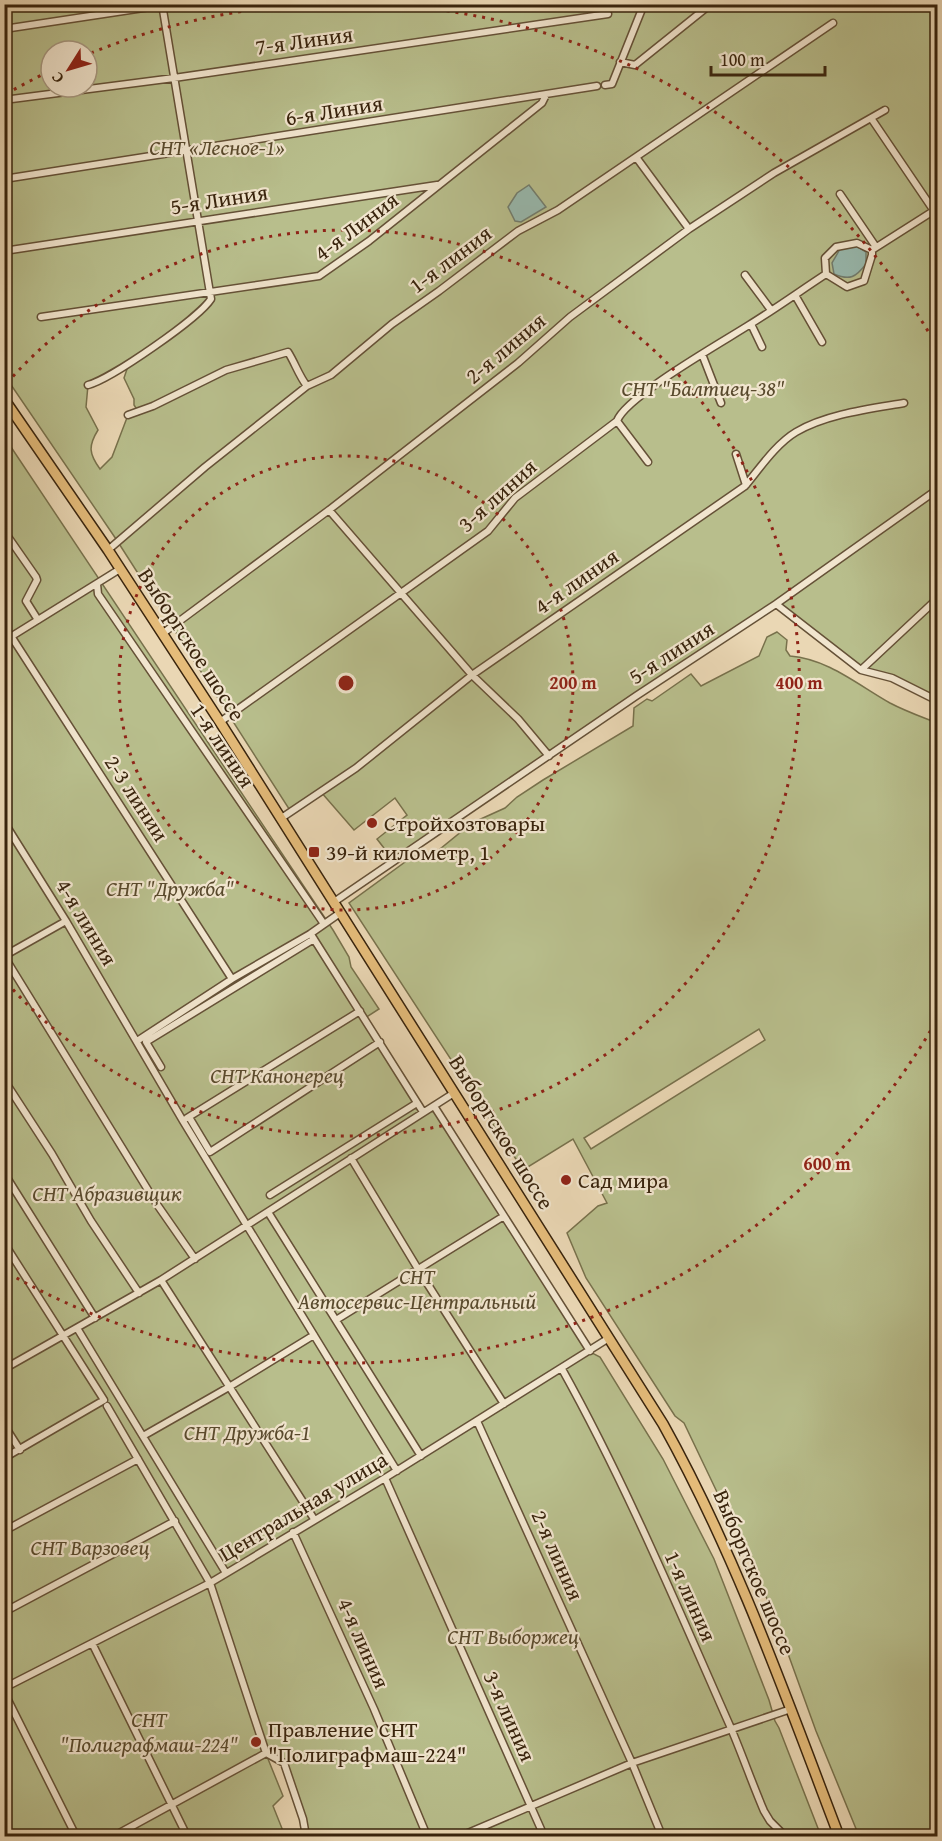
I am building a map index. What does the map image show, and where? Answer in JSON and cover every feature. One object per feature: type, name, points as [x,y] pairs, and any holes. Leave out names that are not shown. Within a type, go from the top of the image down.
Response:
[{"type":"main road","name":"Выборгское шоссе","points":[[4,399],[108,550],[220,722],[645,1393],[679,1453],[744,1590],[839,1836]]},
{"type":"street","points":[[4,29],[170,4]]},
{"type":"street","points":[[605,85],[612,84],[644,4]]},
{"type":"street","points":[[620,62],[635,64],[711,4]]},
{"type":"street","points":[[88,385],[110,376],[175,331],[207,306],[211,298],[162,5]]},
{"type":"street","name":"7-я Линия","points":[[4,100],[174,78],[608,14]]},
{"type":"street","name":"1-я линия","points":[[108,550],[205,467],[307,386],[331,375],[392,324],[518,231],[558,210],[834,23]]},
{"type":"street","name":"6-я Линия","points":[[4,179],[597,86]]},
{"type":"street","name":"4-я Линия","points":[[41,318],[319,276],[369,241],[542,103],[546,95]]},
{"type":"street","name":"2-я линия","points":[[162,634],[329,510],[518,363],[570,317],[689,229],[774,173],[885,110]]},
{"type":"street","points":[[871,118],[936,210],[874,248],[864,281],[847,287],[826,274],[825,258],[836,247],[857,243],[874,248]]},
{"type":"street","points":[[636,157],[689,229]]},
{"type":"street","name":"5-я Линия","points":[[4,251],[440,184]]},
{"type":"street","points":[[840,194],[874,248]]},
{"type":"street","name":"3-я линия","points":[[220,722],[488,531],[515,498],[617,421],[619,414],[637,399],[826,274]]},
{"type":"street","points":[[745,275],[771,310]]},
{"type":"street","points":[[795,295],[822,342]]},
{"type":"street","points":[[751,324],[762,347]]},
{"type":"street","points":[[128,415],[153,406],[226,370],[288,352],[307,386]]},
{"type":"street","points":[[702,354],[721,403]]},
{"type":"street","name":"4-я линия","points":[[280,819],[356,768],[472,675],[746,484],[781,444],[796,432],[842,415],[904,403]]},
{"type":"street","points":[[617,421],[648,462]]},
{"type":"street","points":[[736,454],[746,484]]},
{"type":"street","name":"5-я линия","points":[[334,902],[636,696],[776,604],[938,489]]},
{"type":"street","points":[[329,510],[472,675],[518,719],[549,756]]},
{"type":"street","points":[[4,531],[36,577],[37,580],[26,601],[38,620]]},
{"type":"street","points":[[4,641],[120,569]]},
{"type":"street","name":"1-я линия","points":[[97,584],[98,594],[324,924]]},
{"type":"street","points":[[861,670],[938,598]]},
{"type":"street","points":[[776,604],[861,670],[892,678],[938,701]]},
{"type":"street","name":"2-3 линии","points":[[11,636],[232,980]]},
{"type":"street","name":"4-я линия","points":[[4,822],[186,1119]]},
{"type":"street","points":[[160,1067],[146,1042],[312,936],[340,913]]},
{"type":"street","points":[[66,921],[5,956],[156,1203],[195,1259]]},
{"type":"street","points":[[137,1041],[232,980],[312,936]]},
{"type":"street","points":[[312,936],[423,1112]]},
{"type":"street","points":[[186,1119],[360,1011]]},
{"type":"street","points":[[186,1119],[210,1152],[380,1042]]},
{"type":"street","points":[[4,1080],[52,1154],[91,1221],[139,1293]]},
{"type":"street","points":[[4,1369],[161,1280],[454,1093]]},
{"type":"street","points":[[270,1195],[417,1102]]},
{"type":"street","points":[[434,1106],[590,1351]]},
{"type":"street","points":[[186,1119],[248,1226],[397,1471]]},
{"type":"street","points":[[351,1158],[504,1404]]},
{"type":"street","points":[[4,1173],[95,1318]]},
{"type":"street","points":[[268,1212],[421,1456]]},
{"type":"street","points":[[336,1320],[504,1216]]},
{"type":"street","points":[[4,1243],[105,1403],[210,1583],[266,1754],[284,1764],[303,1819],[306,1836]]},
{"type":"street","points":[[161,1280],[314,1519]]},
{"type":"street","points":[[77,1328],[226,1573]]},
{"type":"street","points":[[143,1436],[314,1335]]},
{"type":"street","name":"Центральная улица","points":[[4,1690],[210,1583],[386,1478],[609,1338]]},
{"type":"street","name":"1-я линия","points":[[562,1369],[617,1474],[731,1729],[764,1811],[770,1821],[785,1836]]},
{"type":"street","points":[[4,1458],[105,1403]]},
{"type":"street","name":"2-я линия","points":[[477,1421],[632,1763],[662,1836]]},
{"type":"street","points":[[4,1425],[20,1450]]},
{"type":"street","points":[[4,1531],[138,1459]]},
{"type":"street","name":"3-я линия","points":[[386,1478],[543,1836]]},
{"type":"street","points":[[4,1612],[175,1521]]},
{"type":"street","name":"4-я линия","points":[[293,1532],[374,1709],[427,1836]]},
{"type":"street","points":[[92,1643],[187,1836]]},
{"type":"street","points":[[4,1690],[76,1836]]},
{"type":"street","points":[[461,1836],[632,1763],[790,1708]]},
{"type":"street","points":[[114,1836],[266,1754]]},
{"type":"green space","name":"СНТ \"Балтиец-38\"","points":[[4,5],[937,5],[937,700],[891,677],[861,670],[776,605],[394,861],[377,839],[407,815],[395,798],[354,830],[321,792],[291,812],[116,539],[5,376]],"holes":[[[129,363],[124,378],[138,411],[128,415],[112,457],[100,469],[91,450],[98,430],[86,407],[88,385]]]},
{"type":"green space","points":[[5,438],[333,930],[349,957],[351,967],[379,1009],[365,1018],[422,1112],[432,1107],[590,1352],[600,1357],[663,1459],[714,1559],[821,1836],[305,1836],[284,1764],[266,1754],[283,1796],[273,1806],[285,1836],[5,1836]]},
{"type":"green space","points":[[777,632],[787,640],[786,650],[790,656],[830,667],[890,703],[937,723],[937,1836],[859,1836],[816,1731],[774,1615],[737,1530],[684,1423],[675,1416],[586,1278],[567,1233],[598,1206],[607,1203],[573,1139],[523,1170],[349,903],[412,857],[435,853],[472,823],[505,808],[543,780],[633,726],[634,708],[647,699],[652,701],[691,674],[701,686],[759,656],[767,637]],"holes":[[[759,1029],[765,1040],[591,1149],[584,1138]]]},
{"type":"water","points":[[529,185],[546,207],[521,222],[515,221],[508,207],[517,193]]},
{"type":"water","points":[[855,245],[866,252],[866,264],[859,272],[849,277],[834,274],[832,263],[840,249]]},
{"type":"place","name":"Стройхозтовары","points":[[372,823]]},
{"type":"place","name":"39-й километр, 1","points":[[314,852]]},
{"type":"place","name":"Сад мира","points":[[566,1180]]},
{"type":"place","name":"Правление СНТ \"Полиграфмаш-224\"","points":[[256,1742]]},
{"type":"park label","name":"СНТ «Лесное-1»","points":[[217,147]]},
{"type":"park label","name":"СНТ \"Дружба\"","points":[[170,888]]},
{"type":"park label","name":"СНТ Канонерец","points":[[277,1075]]},
{"type":"park label","name":"СНТ Абразивщик","points":[[107,1193]]},
{"type":"park label","name":"СНТ Автосервис-Центральный","points":[[417,1288]]},
{"type":"park label","name":"СНТ Дружба-1","points":[[247,1432]]},
{"type":"park label","name":"СНТ Варзовец","points":[[90,1547]]},
{"type":"park label","name":"СНТ Выборжец","points":[[513,1636]]},
{"type":"park label","name":"СНТ \"Полиграфмаш-224\"","points":[[149,1732]]}]
